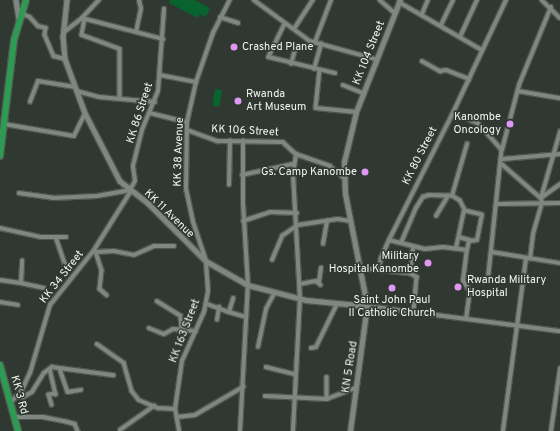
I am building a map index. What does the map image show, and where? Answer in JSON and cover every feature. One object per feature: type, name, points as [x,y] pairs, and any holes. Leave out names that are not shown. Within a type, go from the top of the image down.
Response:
[{"type":"highway","points":[[0,156],[4,124],[2,113],[20,16],[26,0]]},
{"type":"highway","name":"KK 3 Rd","points":[[0,365],[18,431]]},
{"type":"main road","points":[[16,0],[20,16]]},
{"type":"main road","name":"KK 11 Avenue","points":[[67,0],[63,33],[65,59],[85,113],[113,172],[131,190],[148,203],[206,261],[248,285],[274,294],[300,299],[366,306]]},
{"type":"main road","name":"KK 104 Street","points":[[343,177],[348,143],[356,112],[400,1]]},
{"type":"main road","points":[[343,177],[366,306]]},
{"type":"main road","name":"KN 5 Road","points":[[350,431],[366,306]]},
{"type":"street","points":[[63,33],[84,19],[99,0]]},
{"type":"street","points":[[136,32],[141,9],[139,0]]},
{"type":"street","name":"KK 38 Avenue","points":[[206,261],[192,222],[186,190],[187,122],[196,82],[220,17],[230,0]]},
{"type":"street","points":[[254,0],[286,24],[315,42],[376,59]]},
{"type":"street","points":[[294,29],[313,0]]},
{"type":"street","points":[[315,42],[331,0]]},
{"type":"street","points":[[380,0],[395,13]]},
{"type":"street","points":[[422,14],[428,0]]},
{"type":"street","points":[[441,25],[453,0]]},
{"type":"street","points":[[460,37],[478,0]]},
{"type":"street","name":"KK 80 Street","points":[[379,270],[381,258],[389,240],[453,113],[506,0]]},
{"type":"street","points":[[542,0],[552,8],[560,18]]},
{"type":"street","points":[[400,1],[482,50]]},
{"type":"street","points":[[552,8],[560,10]]},
{"type":"street","points":[[489,274],[492,252],[490,243],[503,159],[502,150],[518,91],[552,8]]},
{"type":"street","name":"KK 86 Street","points":[[95,251],[131,190],[135,178],[134,163],[155,102],[160,75],[164,9]]},
{"type":"street","points":[[20,16],[30,17],[38,26],[46,28],[45,35],[54,56],[65,59]]},
{"type":"street","points":[[220,17],[238,24]]},
{"type":"street","points":[[84,19],[163,40]]},
{"type":"street","points":[[84,19],[82,35],[120,49],[120,99]]},
{"type":"street","points":[[286,24],[269,56],[291,64],[335,73]]},
{"type":"street","points":[[314,69],[321,44]]},
{"type":"street","points":[[291,64],[296,47]]},
{"type":"street","points":[[422,61],[440,71],[446,70],[469,80]]},
{"type":"street","points":[[320,70],[316,108],[356,112]]},
{"type":"street","points":[[160,75],[196,82]]},
{"type":"street","points":[[30,102],[38,81],[120,99],[155,102]]},
{"type":"street","points":[[343,85],[363,93]]},
{"type":"street","points":[[518,91],[560,98]]},
{"type":"street","points":[[4,124],[74,136],[85,113]]},
{"type":"street","points":[[150,113],[187,122]]},
{"type":"street","points":[[453,113],[478,124],[502,150]]},
{"type":"street","name":"KK 106 Street","points":[[187,130],[211,140],[283,142],[296,154],[330,166],[343,177]]},
{"type":"street","points":[[503,431],[528,259],[533,234],[542,203],[541,198],[560,132]]},
{"type":"street","points":[[229,185],[230,141]]},
{"type":"street","points":[[240,431],[248,285],[243,222],[243,141]]},
{"type":"street","points":[[436,216],[450,196],[467,144]]},
{"type":"street","points":[[293,431],[300,299],[298,225],[293,164],[296,154]]},
{"type":"street","points":[[503,159],[553,156],[560,154]]},
{"type":"street","points":[[242,175],[293,164]]},
{"type":"street","points":[[502,164],[541,198]]},
{"type":"street","points":[[541,198],[560,184]]},
{"type":"street","points":[[19,193],[53,198],[97,196],[131,190]]},
{"type":"street","points":[[401,243],[416,208],[423,197],[429,195],[450,196],[460,202],[464,210],[456,248]]},
{"type":"street","points":[[496,204],[560,203]]},
{"type":"street","points":[[458,237],[478,240],[482,214],[464,210]]},
{"type":"street","points":[[243,222],[270,212],[297,213]]},
{"type":"street","points":[[272,260],[282,236],[298,225],[327,222],[338,219],[351,221]]},
{"type":"street","points":[[323,244],[327,222]]},
{"type":"street","points":[[0,228],[56,237],[66,237]]},
{"type":"street","points":[[56,237],[65,262]]},
{"type":"street","points":[[389,240],[413,247],[456,248],[467,250]]},
{"type":"street","points":[[466,319],[470,292],[463,281],[467,250],[470,240]]},
{"type":"street","name":"KK 34 Street","points":[[10,403],[18,396],[30,373],[48,309],[95,251],[114,250],[137,255],[154,246],[174,246]]},
{"type":"street","points":[[410,273],[413,247]]},
{"type":"street","points":[[95,251],[102,270],[100,289],[107,295]]},
{"type":"street","points":[[492,252],[560,263]]},
{"type":"street","points":[[21,283],[22,261]]},
{"type":"street","name":"KK 163 Street","points":[[179,431],[175,409],[182,361],[207,304],[206,261]]},
{"type":"street","points":[[300,284],[320,283],[320,268]]},
{"type":"street","points":[[360,268],[410,273],[417,277],[414,312]]},
{"type":"street","points":[[0,280],[44,288]]},
{"type":"street","points":[[258,347],[266,309],[274,294]]},
{"type":"street","points":[[229,312],[232,299]]},
{"type":"street","points":[[157,301],[181,316],[182,329]]},
{"type":"street","points":[[0,302],[18,305]]},
{"type":"street","points":[[207,304],[246,317]]},
{"type":"street","points":[[311,348],[316,347],[337,304]]},
{"type":"street","points":[[366,306],[560,331]]},
{"type":"street","points":[[217,320],[219,307]]},
{"type":"street","points":[[149,328],[164,334],[182,329],[196,331]]},
{"type":"street","points":[[97,344],[124,363],[135,396],[154,406],[175,409]]},
{"type":"street","points":[[266,367],[295,374]]},
{"type":"street","points":[[18,396],[23,397],[32,392],[44,373],[50,369],[113,375]]},
{"type":"street","points":[[50,369],[56,394],[49,395],[52,406]]},
{"type":"street","points":[[60,369],[68,392],[81,390]]},
{"type":"street","points":[[552,431],[560,369]]},
{"type":"street","points":[[327,377],[327,400]]},
{"type":"street","points":[[176,417],[195,415],[243,387]]},
{"type":"street","points":[[265,396],[327,400],[356,388]]},
{"type":"street","points":[[120,430],[154,406]]},
{"type":"street","points":[[14,417],[43,417],[64,421],[75,424],[78,431]]},
{"type":"green space","points":[[170,0],[195,0],[210,8],[206,17],[200,14],[198,18],[169,3]]},
{"type":"green space","points":[[215,89],[222,90],[220,107],[213,106]]},
{"type":"place","name":"Crashed Plane","points":[[234,47]]},
{"type":"place","name":"Rwanda Art Museum","points":[[238,101]]},
{"type":"place","name":"Kanombe Oncology","points":[[510,124]]},
{"type":"place","name":"Gs. Camp Kanombe","points":[[365,172]]},
{"type":"place","name":"Military Hospital Kanombe","points":[[428,263]]},
{"type":"place","name":"Rwanda Military Hospital","points":[[458,287]]},
{"type":"place","name":"Saint John Paul II Catholic Church","points":[[392,288]]}]
